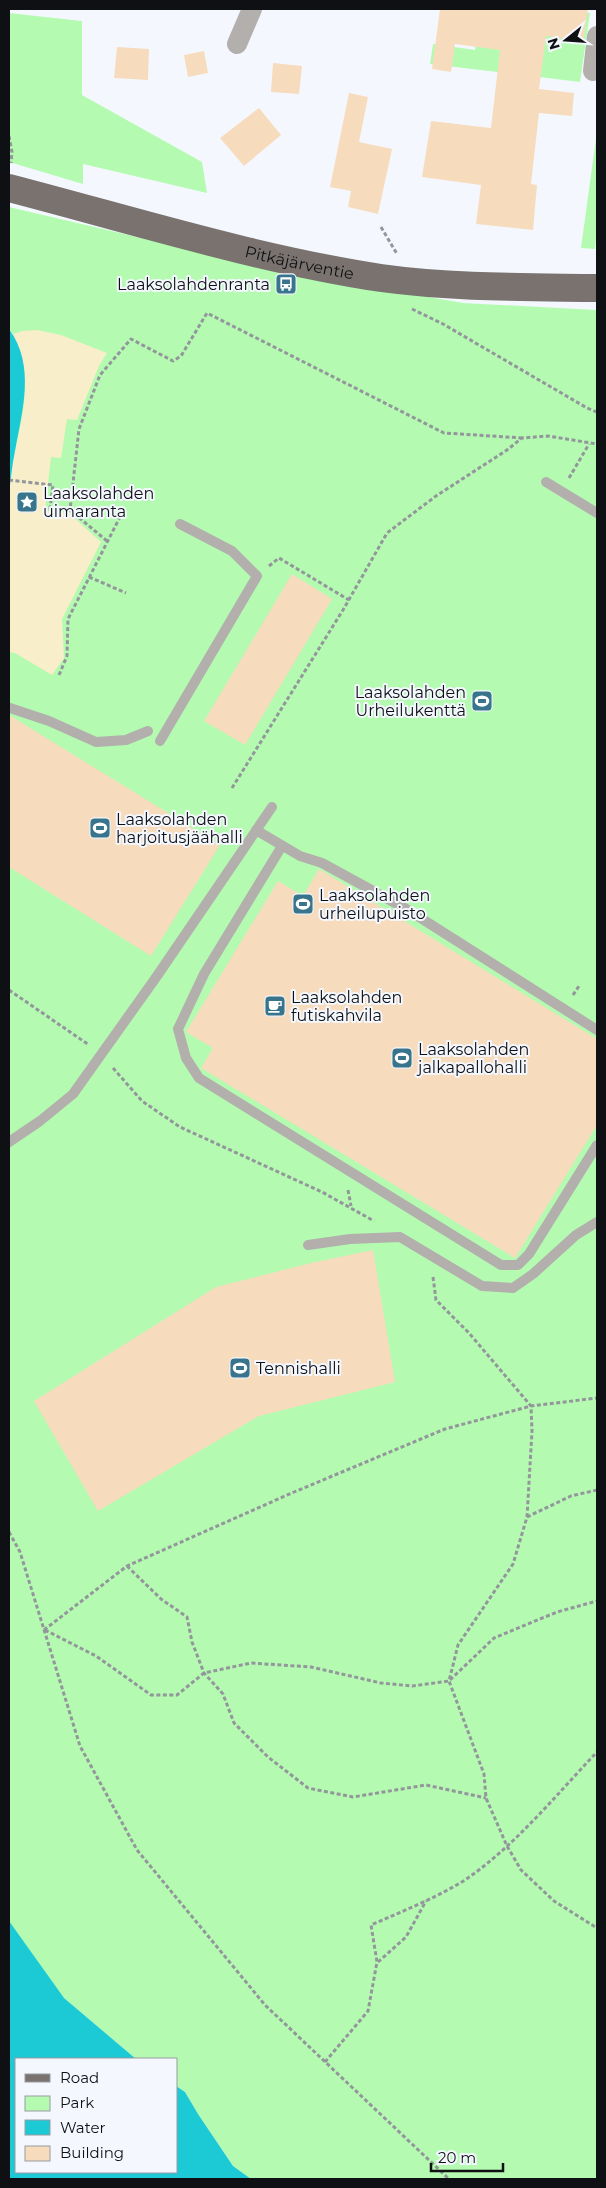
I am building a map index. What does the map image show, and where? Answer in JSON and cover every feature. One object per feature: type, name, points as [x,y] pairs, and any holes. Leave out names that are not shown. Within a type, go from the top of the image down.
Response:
[{"type":"main road","name":"Pitkäjärventie","points":[[12,169],[290,261],[382,278],[454,286],[597,288]]},
{"type":"street","points":[[237,44],[252,9]]},
{"type":"street","points":[[593,70],[597,36]]},
{"type":"lane","points":[[546,482],[597,513]]},
{"type":"lane","points":[[160,741],[258,576],[232,551],[180,524]]},
{"type":"lane","points":[[10,708],[49,721],[96,742],[126,740],[148,732]]},
{"type":"lane","points":[[9,1142],[40,1121],[73,1094],[157,976],[272,807]]},
{"type":"lane","points":[[256,830],[300,856],[322,863],[408,910],[597,1030]]},
{"type":"lane","points":[[282,846],[204,974],[178,1029],[186,1058],[199,1078],[501,1265],[518,1265],[529,1254],[597,1145]]},
{"type":"lane","points":[[308,1245],[350,1239],[400,1237],[482,1286],[513,1288],[533,1274],[576,1235],[597,1222]]},
{"type":"path","points":[[9,136],[12,152],[12,169]]},
{"type":"path","points":[[381,227],[398,256]]},
{"type":"path","points":[[404,305],[443,324],[597,412]]},
{"type":"path","points":[[70,510],[79,429],[100,375],[130,339],[173,362],[181,356],[207,313],[444,433],[522,438],[548,436],[571,438],[589,444],[597,444]]},
{"type":"path","points":[[232,788],[349,600],[387,533],[436,496],[507,450],[522,438]]},
{"type":"path","points":[[561,491],[589,444]]},
{"type":"path","points":[[10,480],[53,485],[50,509],[70,510],[107,541]]},
{"type":"path","points":[[59,675],[67,656],[68,619],[120,517]]},
{"type":"path","points":[[258,576],[279,558],[349,600]]},
{"type":"path","points":[[89,577],[126,593]]},
{"type":"path","points":[[9,990],[101,1053],[142,1102],[180,1126],[329,1195],[400,1237]]},
{"type":"path","points":[[430,1254],[436,1300],[469,1333],[531,1406],[532,1431],[527,1517],[512,1564],[458,1645],[449,1681],[484,1774],[486,1798],[507,1846],[521,1870],[554,1901],[597,1928]]},
{"type":"path","points":[[44,1630],[127,1566],[294,1492],[445,1430],[531,1406],[597,1398]]},
{"type":"path","points":[[527,1517],[571,1496],[597,1490]]},
{"type":"path","points":[[9,1532],[20,1552],[80,1746],[137,1850],[266,2005],[449,2179]]},
{"type":"path","points":[[127,1566],[161,1599],[187,1617],[192,1642],[204,1674],[223,1694],[234,1722],[268,1757],[308,1788],[354,1797],[426,1785],[486,1798]]},
{"type":"path","points":[[44,1630],[96,1656],[151,1695],[177,1695],[204,1674],[251,1663],[311,1667],[381,1683],[412,1686],[449,1681],[494,1638],[557,1612],[597,1601]]},
{"type":"path","points":[[325,2062],[368,2011],[377,1962],[371,1925],[465,1880],[507,1846],[597,1752]]},
{"type":"path","points":[[377,1962],[406,1937],[426,1900]]},
{"type":"green space","points":[[480,9],[560,9],[590,13],[580,82],[430,64],[433,44],[475,50]]},
{"type":"green space","points":[[9,13],[82,21],[82,95],[202,162],[207,193],[83,164],[83,184],[9,162]]},
{"type":"green space","points":[[597,131],[597,229],[595,249],[581,248]]},
{"type":"green space","name":"Laaksolahden urheilupuisto","points":[[9,207],[283,271],[463,303],[597,310],[597,2179],[251,2179],[233,2166],[185,2092],[178,2087],[178,2058],[135,2058],[64,1998],[9,1979],[9,493],[15,453],[13,334],[9,329]]},
{"type":"sand","name":"Laaksolahden uimaranta","points":[[37,330],[61,335],[107,353],[99,366],[77,420],[67,419],[61,458],[51,457],[45,511],[69,513],[101,542],[62,619],[64,658],[52,675],[15,653],[9,652],[9,495],[24,396],[21,356],[13,334]]},
{"type":"water","points":[[9,329],[17,343],[22,358],[25,373],[25,389],[9,493]]},
{"type":"water","points":[[9,1921],[64,1998],[135,2058],[15,2058],[15,2173],[178,2173],[178,2087],[185,2092],[233,2166],[251,2179],[9,2179]]},
{"type":"building","points":[[440,9],[588,9],[583,42],[546,36],[539,89],[574,93],[572,116],[539,113],[531,184],[537,185],[533,230],[476,224],[481,185],[422,177],[431,121],[491,128],[500,50],[455,44],[451,72],[432,69]]},
{"type":"building","points":[[117,47],[149,49],[148,80],[114,78]]},
{"type":"building","points":[[204,51],[208,73],[188,77],[184,55]]},
{"type":"building","points":[[273,63],[302,66],[299,94],[271,92]]},
{"type":"building","points":[[349,93],[368,97],[359,142],[392,149],[378,214],[348,207],[351,191],[330,187]]},
{"type":"building","points":[[259,108],[281,135],[244,166],[220,138]]},
{"type":"building","points":[[292,574],[332,599],[245,745],[204,721]]},
{"type":"building","name":"Laaksolahden harjoitusjäähalli","points":[[9,715],[220,845],[151,956],[9,867]]},
{"type":"building","name":"Laaksolahden jalkapallohalli","points":[[319,869],[597,1039],[597,1125],[515,1258],[201,1068],[213,1048],[186,1032],[278,881],[303,896]]},
{"type":"building","name":"Tennishalli","points":[[373,1250],[395,1382],[259,1416],[98,1511],[34,1401],[216,1287],[311,1263]]},
{"type":"place","name":"Laaksolahdenranta","points":[[286,284]]},
{"type":"place","name":"Laaksolahden uimaranta","points":[[27,502]]},
{"type":"place","name":"Laaksolahden Urheilukenttä","points":[[482,701]]},
{"type":"place","name":"Laaksolahden harjoitusjäähalli","points":[[100,828]]},
{"type":"place","name":"Laaksolahden urheilupuisto","points":[[303,904]]},
{"type":"place","name":"Laaksolahden futiskahvila","points":[[275,1006]]},
{"type":"place","name":"Laaksolahden jalkapallohalli","points":[[402,1058]]},
{"type":"place","name":"Tennishalli","points":[[240,1368]]}]
